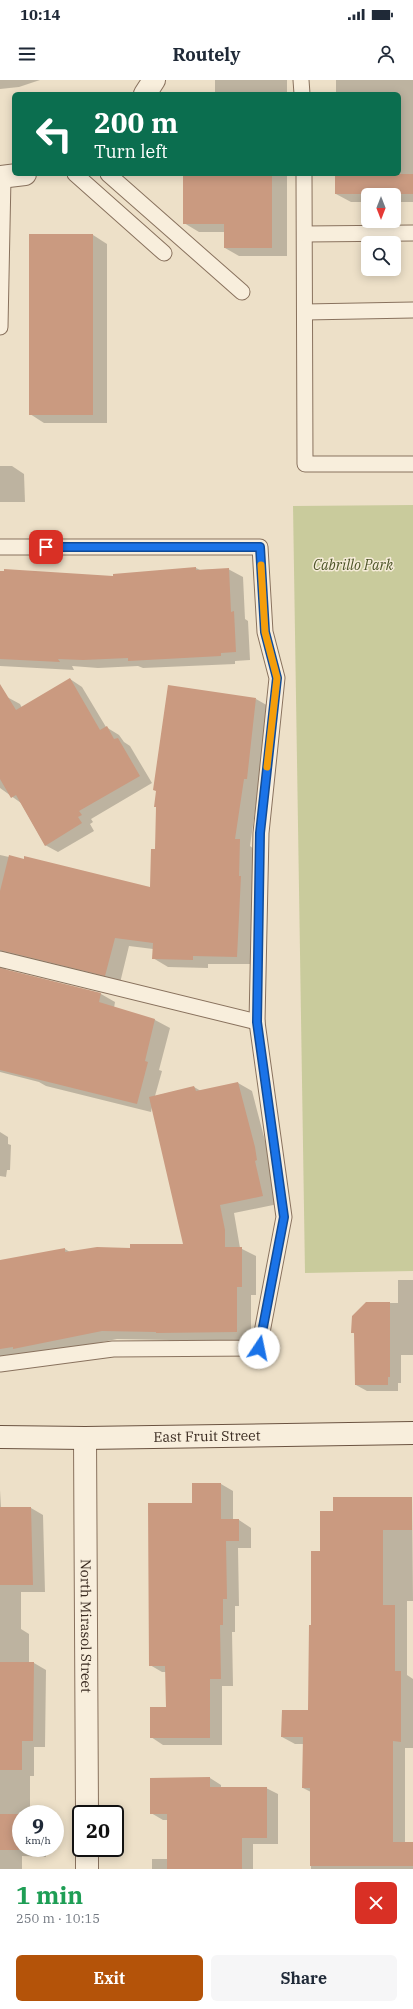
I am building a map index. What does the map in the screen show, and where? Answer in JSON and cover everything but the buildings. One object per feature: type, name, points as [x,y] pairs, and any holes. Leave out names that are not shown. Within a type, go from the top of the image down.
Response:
[{"type":"street","points":[[146,92],[154,80]]},
{"type":"street","points":[[2,177],[12,176]]},
{"type":"street","name":"East Fruit Street","points":[[0,1437],[85,1438],[413,1433]]},
{"type":"street","name":"North Mirasol Street","points":[[85,1438],[87,1805]]},
{"type":"street","points":[[87,1857],[87,1869]]},
{"type":"lane","points":[[301,80],[302,92]]},
{"type":"lane","points":[[77,176],[164,253]]},
{"type":"lane","points":[[110,176],[242,292]]},
{"type":"lane","points":[[304,176],[305,464],[413,464]]},
{"type":"lane","points":[[0,327],[2,177]]},
{"type":"lane","points":[[305,234],[413,233]]},
{"type":"lane","points":[[305,312],[413,310]]},
{"type":"lane","points":[[0,547],[260,547],[265,632],[277,678],[260,833],[257,1022],[284,1217],[259,1348],[113,1349],[0,1364]]},
{"type":"lane","points":[[0,959],[257,1022]]},
{"type":"green space","name":"Cabrillo Park","points":[[413,505],[413,1271],[305,1273],[293,506]]},
{"type":"slow traffic","points":[[261,565],[265,632],[277,678],[267,767]]},
{"type":"route","points":[[46,547],[260,547],[265,632],[277,678],[260,833],[257,1022],[284,1217],[259,1348]]}]
